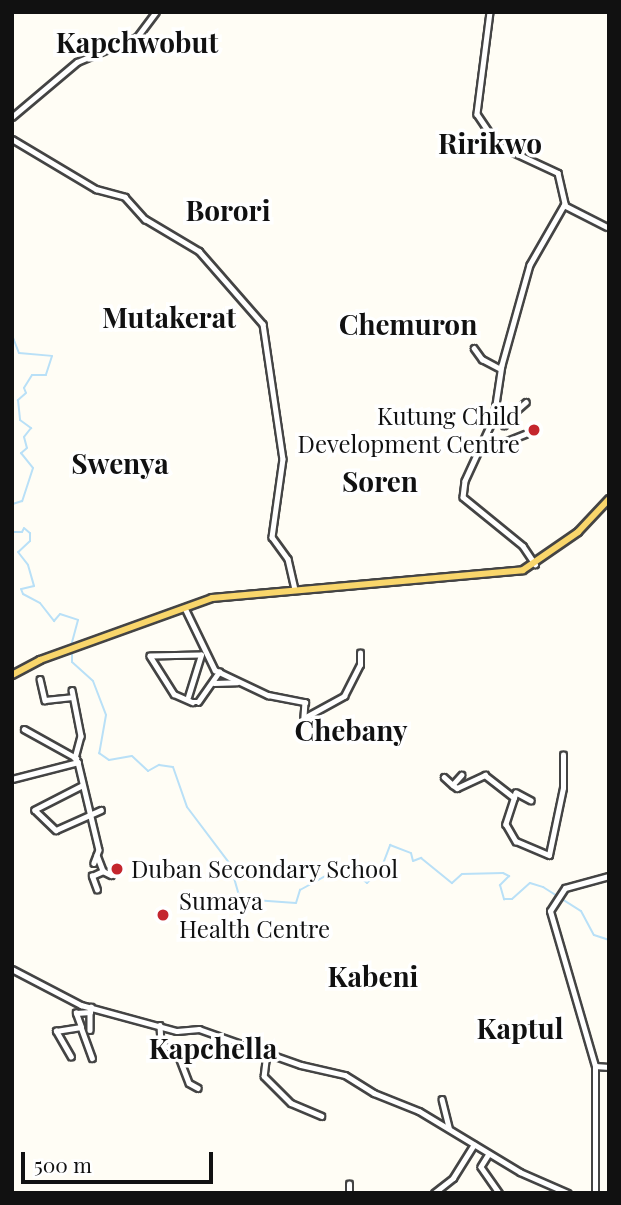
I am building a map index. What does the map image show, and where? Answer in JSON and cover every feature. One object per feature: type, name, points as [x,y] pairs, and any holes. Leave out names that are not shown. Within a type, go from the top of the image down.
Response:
[{"type":"main road","points":[[12,675],[184,606],[233,594],[504,572],[535,565],[578,532],[609,499]]},
{"type":"street","points":[[12,117],[77,62],[137,37],[156,12]]},
{"type":"street","points":[[490,12],[478,76],[477,114],[498,145],[558,173],[565,190],[564,205],[530,265],[499,370],[495,404],[504,424],[526,402]]},
{"type":"street","points":[[12,139],[96,189],[125,197],[145,219],[202,253],[263,324],[283,459],[272,537],[288,559],[295,589]]},
{"type":"street","points":[[564,205],[607,227]]},
{"type":"street","points":[[474,348],[499,370]]},
{"type":"street","points":[[505,350],[495,404],[481,452],[465,481],[464,499],[523,546],[535,565]]},
{"type":"street","points":[[481,452],[525,434]]},
{"type":"street","points":[[184,606],[211,662],[219,672],[268,695],[305,702],[304,718],[344,696],[360,665],[360,653]]},
{"type":"street","points":[[188,697],[201,655],[150,656],[174,694],[198,702],[214,683],[219,672]]},
{"type":"street","points":[[195,672],[211,662]]},
{"type":"street","points":[[40,679],[45,700],[72,697]]},
{"type":"street","points":[[214,683],[237,682]]},
{"type":"street","points":[[72,690],[80,721],[77,760],[82,786],[92,818],[97,855],[103,871],[111,875]]},
{"type":"street","points":[[24,729],[77,760]]},
{"type":"street","points":[[531,801],[516,793],[506,824],[516,841],[549,855],[562,800],[563,755]]},
{"type":"street","points":[[12,779],[77,760]]},
{"type":"street","points":[[453,785],[462,775]]},
{"type":"street","points":[[444,777],[457,788],[485,775],[514,798]]},
{"type":"street","points":[[82,786],[35,810],[56,830],[92,818],[101,810]]},
{"type":"street","points":[[93,863],[97,855]]},
{"type":"street","points":[[97,890],[92,876],[103,871]]},
{"type":"street","points":[[595,1193],[595,1066],[550,915],[562,890],[609,876]]},
{"type":"street","points":[[12,969],[90,1009],[177,1031],[199,1029],[267,1053],[345,1075],[450,1129],[489,1154],[568,1193]]},
{"type":"street","points":[[90,1009],[76,1013],[92,1058]]},
{"type":"street","points":[[90,1009],[90,1030]]},
{"type":"street","points":[[160,1025],[161,1045],[176,1049],[189,1083],[198,1088]]},
{"type":"street","points":[[71,1057],[56,1031],[82,1027]]},
{"type":"street","points":[[267,1053],[264,1076],[291,1103],[321,1116]]},
{"type":"street","points":[[595,1066],[609,1067]]},
{"type":"street","points":[[442,1099],[450,1129]]},
{"type":"street","points":[[434,1193],[453,1178],[474,1145]]},
{"type":"street","points":[[489,1154],[481,1167],[499,1193]]},
{"type":"street","points":[[349,1184],[349,1193]]},
{"type":"waterway","points":[[12,335],[19,353],[52,356],[46,375],[32,375],[24,388],[26,393],[18,400],[20,420],[31,428],[24,437],[27,448],[21,453],[33,468],[22,501],[13,504],[12,519]]},
{"type":"waterway","points":[[12,532],[22,532],[24,528],[30,533],[30,541],[18,552],[28,565],[34,586],[21,589],[23,594],[40,603],[54,621],[60,614],[78,620],[71,646]]},
{"type":"waterway","points":[[72,651],[72,662],[93,681],[106,715],[99,753],[109,760],[132,756],[148,771],[159,765],[173,767],[187,807],[230,864],[240,899],[296,903],[300,890],[332,872],[342,879],[354,872],[367,883],[381,869],[390,845],[411,853],[413,861],[421,858],[452,883],[462,874],[503,873],[509,876],[500,885],[504,899],[512,899],[530,883],[543,887],[581,911],[594,935],[609,940]]},
{"type":"place","name":"Kutung Child Development Centre","points":[[534,430]]},
{"type":"place","name":"Duban Secondary School","points":[[117,869]]},
{"type":"place","name":"Sumaya Health Centre","points":[[163,915]]},
{"type":"district","name":"Kapchwobut","points":[[137,42]]},
{"type":"district","name":"Ririkwo","points":[[490,143]]},
{"type":"district","name":"Borori","points":[[228,210]]},
{"type":"district","name":"Mutakerat","points":[[169,317]]},
{"type":"district","name":"Chemuron","points":[[408,324]]},
{"type":"district","name":"Swenya","points":[[120,463]]},
{"type":"district","name":"Soren","points":[[380,481]]},
{"type":"district","name":"Chebany","points":[[351,730]]},
{"type":"district","name":"Kabeni","points":[[373,976]]},
{"type":"district","name":"Kaptul","points":[[520,1028]]},
{"type":"district","name":"Kapchella","points":[[213,1048]]}]
